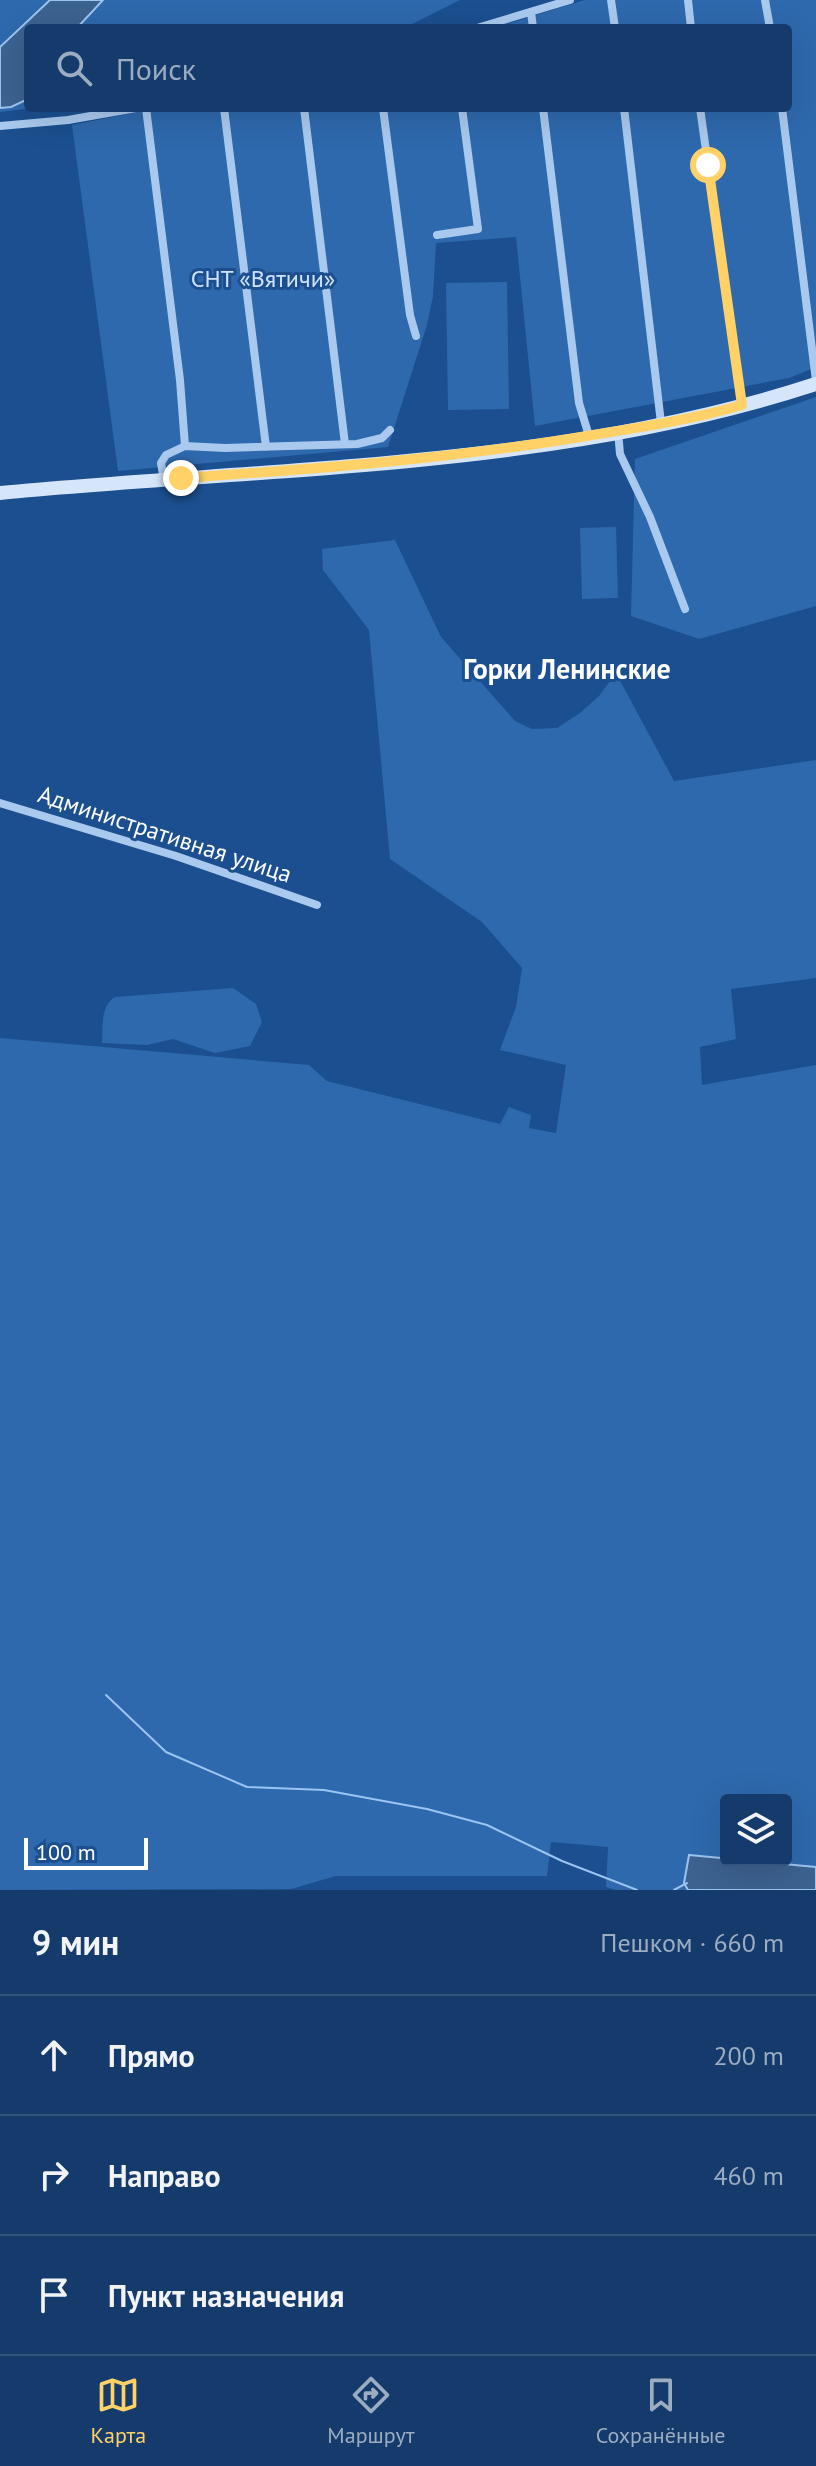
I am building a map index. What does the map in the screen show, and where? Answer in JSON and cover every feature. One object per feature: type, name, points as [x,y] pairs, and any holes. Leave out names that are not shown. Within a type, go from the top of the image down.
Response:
[{"type":"main road","points":[[0,493],[431,457],[589,436],[742,405],[816,382]]},
{"type":"street","points":[[490,24],[570,0]]},
{"type":"street","points":[[611,0],[614,24]]},
{"type":"street","points":[[688,0],[691,24]]},
{"type":"street","points":[[765,0],[769,24]]},
{"type":"street","points":[[531,12],[532,24]]},
{"type":"street","points":[[0,126],[113,112]]},
{"type":"street","points":[[146,112],[180,380],[185,446]]},
{"type":"street","points":[[224,112],[266,447]]},
{"type":"street","points":[[304,112],[345,444]]},
{"type":"street","points":[[384,112],[410,315],[416,336]]},
{"type":"street","points":[[437,235],[478,229],[463,112]]},
{"type":"street","points":[[543,112],[579,403],[589,436]]},
{"type":"street","points":[[624,112],[661,423]]},
{"type":"street","points":[[701,112],[742,405]]},
{"type":"street","points":[[782,112],[816,382]]},
{"type":"street","points":[[164,480],[161,463],[166,455],[185,446],[345,444],[382,438],[390,430]]},
{"type":"street","points":[[618,431],[620,454],[650,517],[685,609]]},
{"type":"street","name":"Административная улица","points":[[0,803],[176,856],[317,905]]},
{"type":"green space","points":[[0,0],[460,0],[412,24],[24,24],[24,109],[0,112]]},
{"type":"green space","name":"СНТ «Вятичи»","points":[[585,0],[816,0],[816,367],[789,378],[535,426],[516,237],[436,243],[433,296],[427,325],[388,447],[118,471],[72,125],[137,112],[792,112],[792,24],[507,24]]},
{"type":"green space","points":[[507,282],[509,409],[448,410],[446,283]]},
{"type":"green space","points":[[816,397],[816,606],[699,639],[631,616],[635,459]]},
{"type":"green space","points":[[616,527],[618,598],[582,599],[580,528]]},
{"type":"green space","points":[[395,540],[441,637],[515,721],[532,729],[557,728],[580,713],[599,696],[616,673],[674,781],[816,760],[816,978],[731,989],[736,1039],[700,1047],[702,1085],[816,1065],[816,1867],[792,1865],[792,1794],[720,1794],[720,1858],[689,1855],[684,1883],[688,1890],[616,1890],[606,1887],[608,1847],[551,1842],[547,1876],[336,1876],[291,1889],[0,1890],[0,1038],[309,1065],[327,1081],[500,1124],[509,1107],[531,1115],[529,1128],[556,1133],[566,1065],[500,1050],[516,1007],[522,968],[482,922],[390,859],[369,630],[323,570],[322,549]]},
{"type":"green space","points":[[233,988],[256,1004],[262,1022],[250,1046],[215,1053],[173,1039],[147,1045],[102,1043],[105,1011],[115,997]]},
{"type":"shaded area","points":[[50,0],[103,0],[81,24],[24,24]]},
{"type":"shaded area","points":[[24,24],[24,101],[0,108],[0,47]]},
{"type":"shaded area","points":[[689,1855],[720,1858],[720,1866],[816,1867],[816,1890],[688,1890],[684,1883]]},
{"type":"waterway","points":[[106,1695],[166,1752],[247,1787],[324,1790],[427,1809],[487,1825],[562,1861],[637,1890]]},
{"type":"waterway","points":[[674,1890],[687,1883]]},
{"type":"district","name":"Горки Ленинские","points":[[567,668]]},
{"type":"route","points":[[181,478],[519,447],[642,427],[742,405],[708,165]]}]
